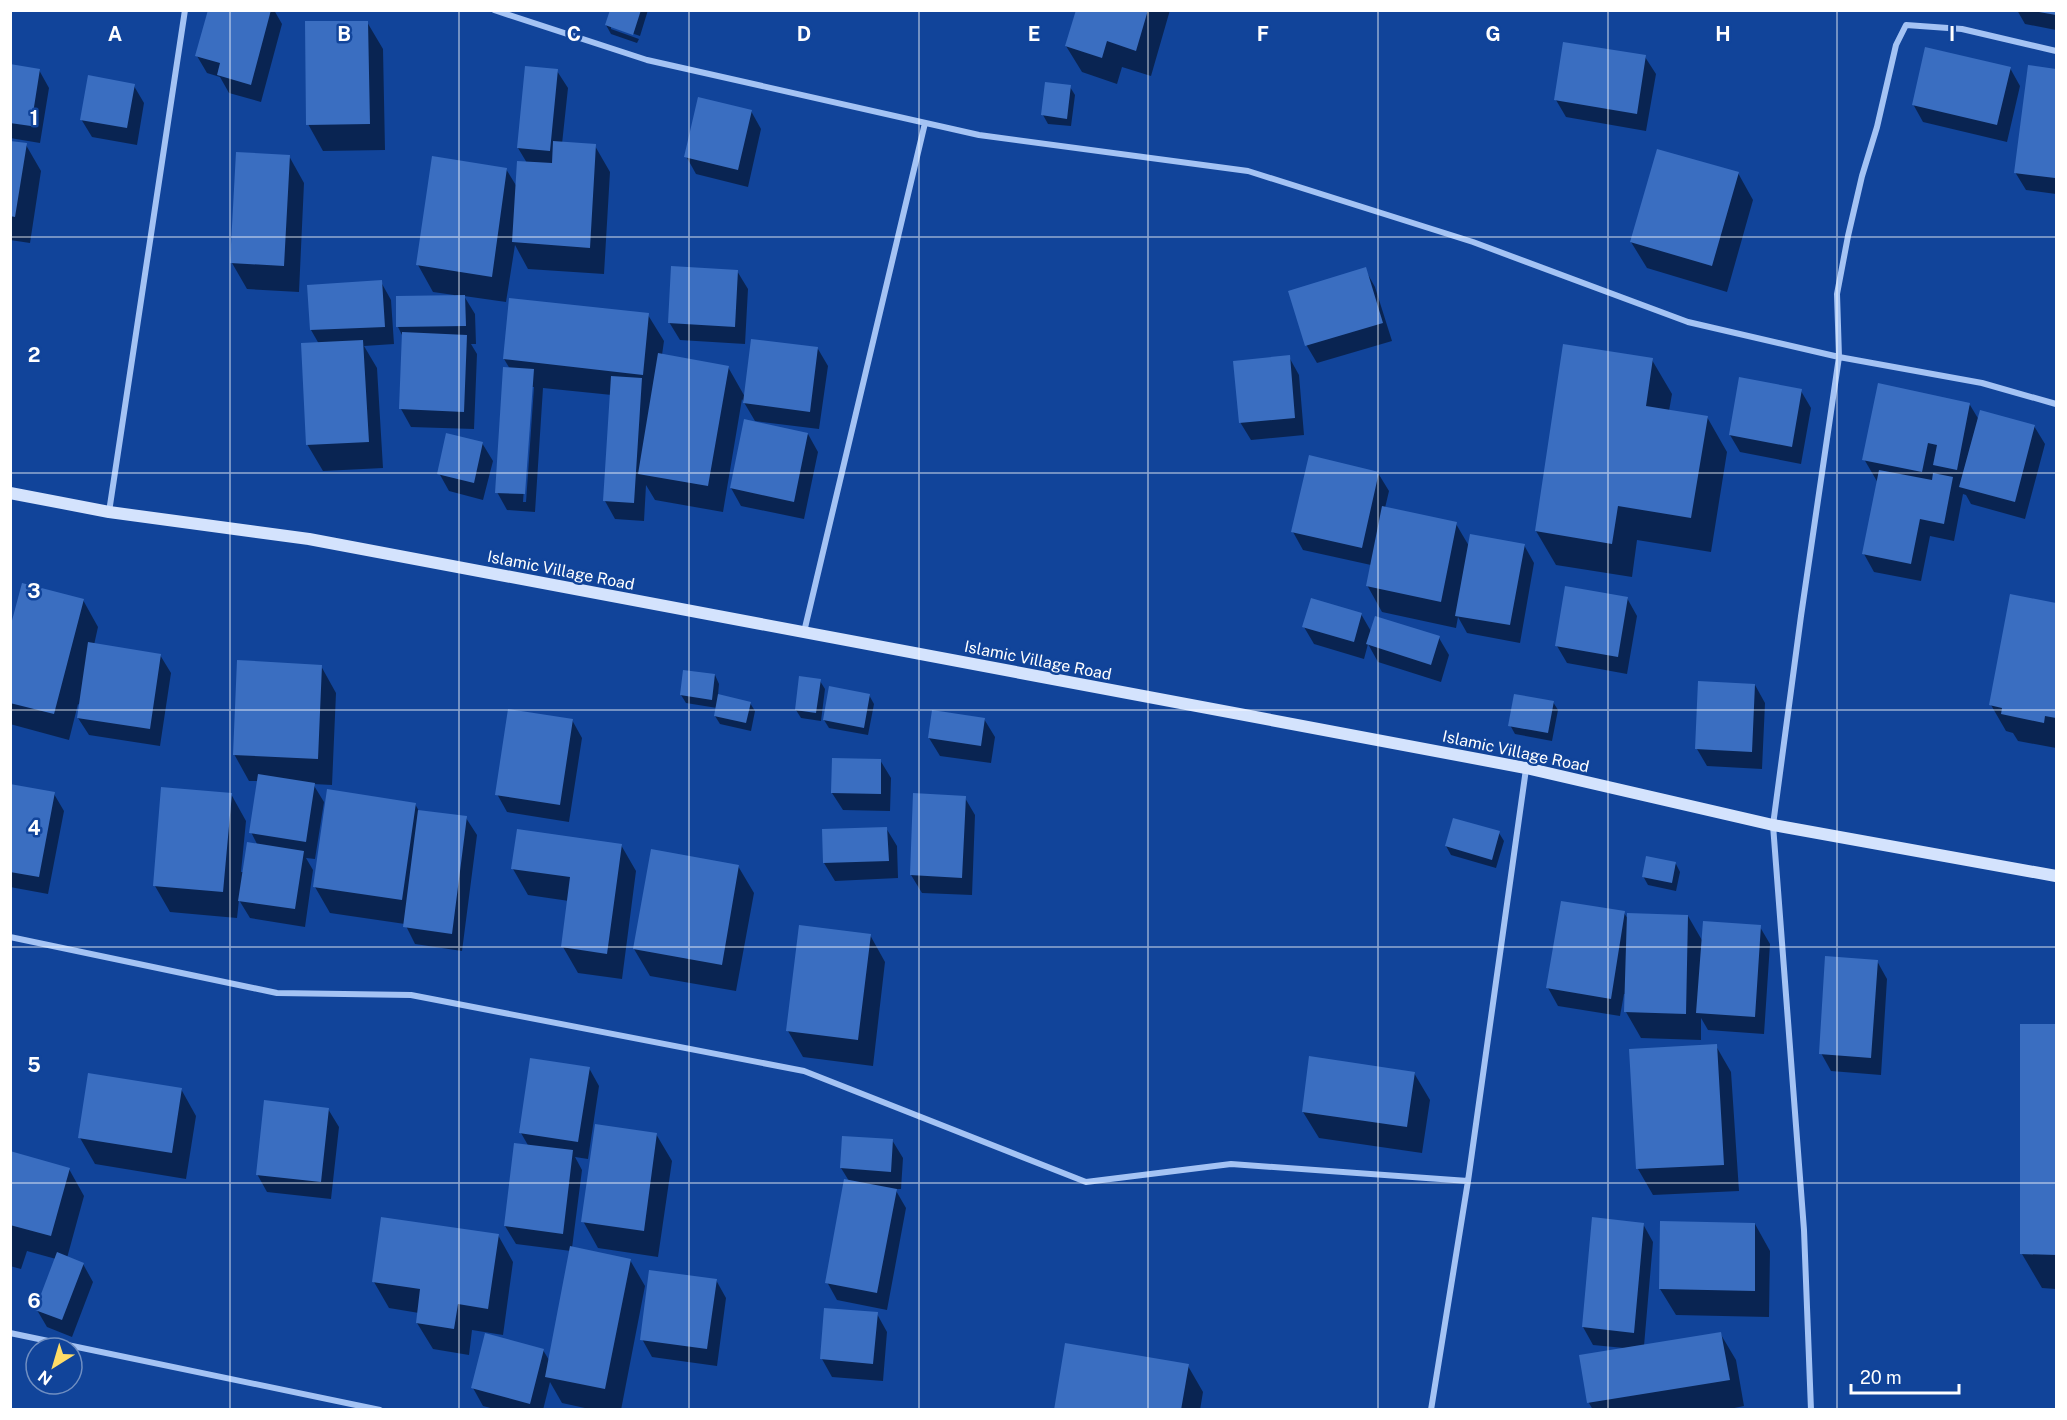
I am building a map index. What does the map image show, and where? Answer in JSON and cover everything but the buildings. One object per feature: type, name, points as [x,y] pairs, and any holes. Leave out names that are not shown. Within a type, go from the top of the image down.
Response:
[{"type":"street","points":[[109,512],[185,10]]},
{"type":"street","points":[[494,10],[647,60],[979,135],[1248,171],[1473,242],[1688,322],[1839,357],[1982,382],[2056,404]]},
{"type":"street","points":[[1811,1410],[1804,1230],[1773,825],[1839,357],[1837,294],[1848,236],[1896,45],[1906,25],[1962,29],[2056,51]]},
{"type":"street","points":[[804,632],[925,123]]},
{"type":"street","name":"Islamic Village Road","points":[[10,493],[109,512],[309,539],[1526,768],[1773,825],[2056,876]]},
{"type":"street","points":[[1431,1410],[1468,1181],[1526,768]]},
{"type":"street","points":[[10,937],[277,993],[411,995],[804,1071],[1086,1182],[1231,1164],[1468,1181]]},
{"type":"street","points":[[10,1332],[380,1410]]}]
